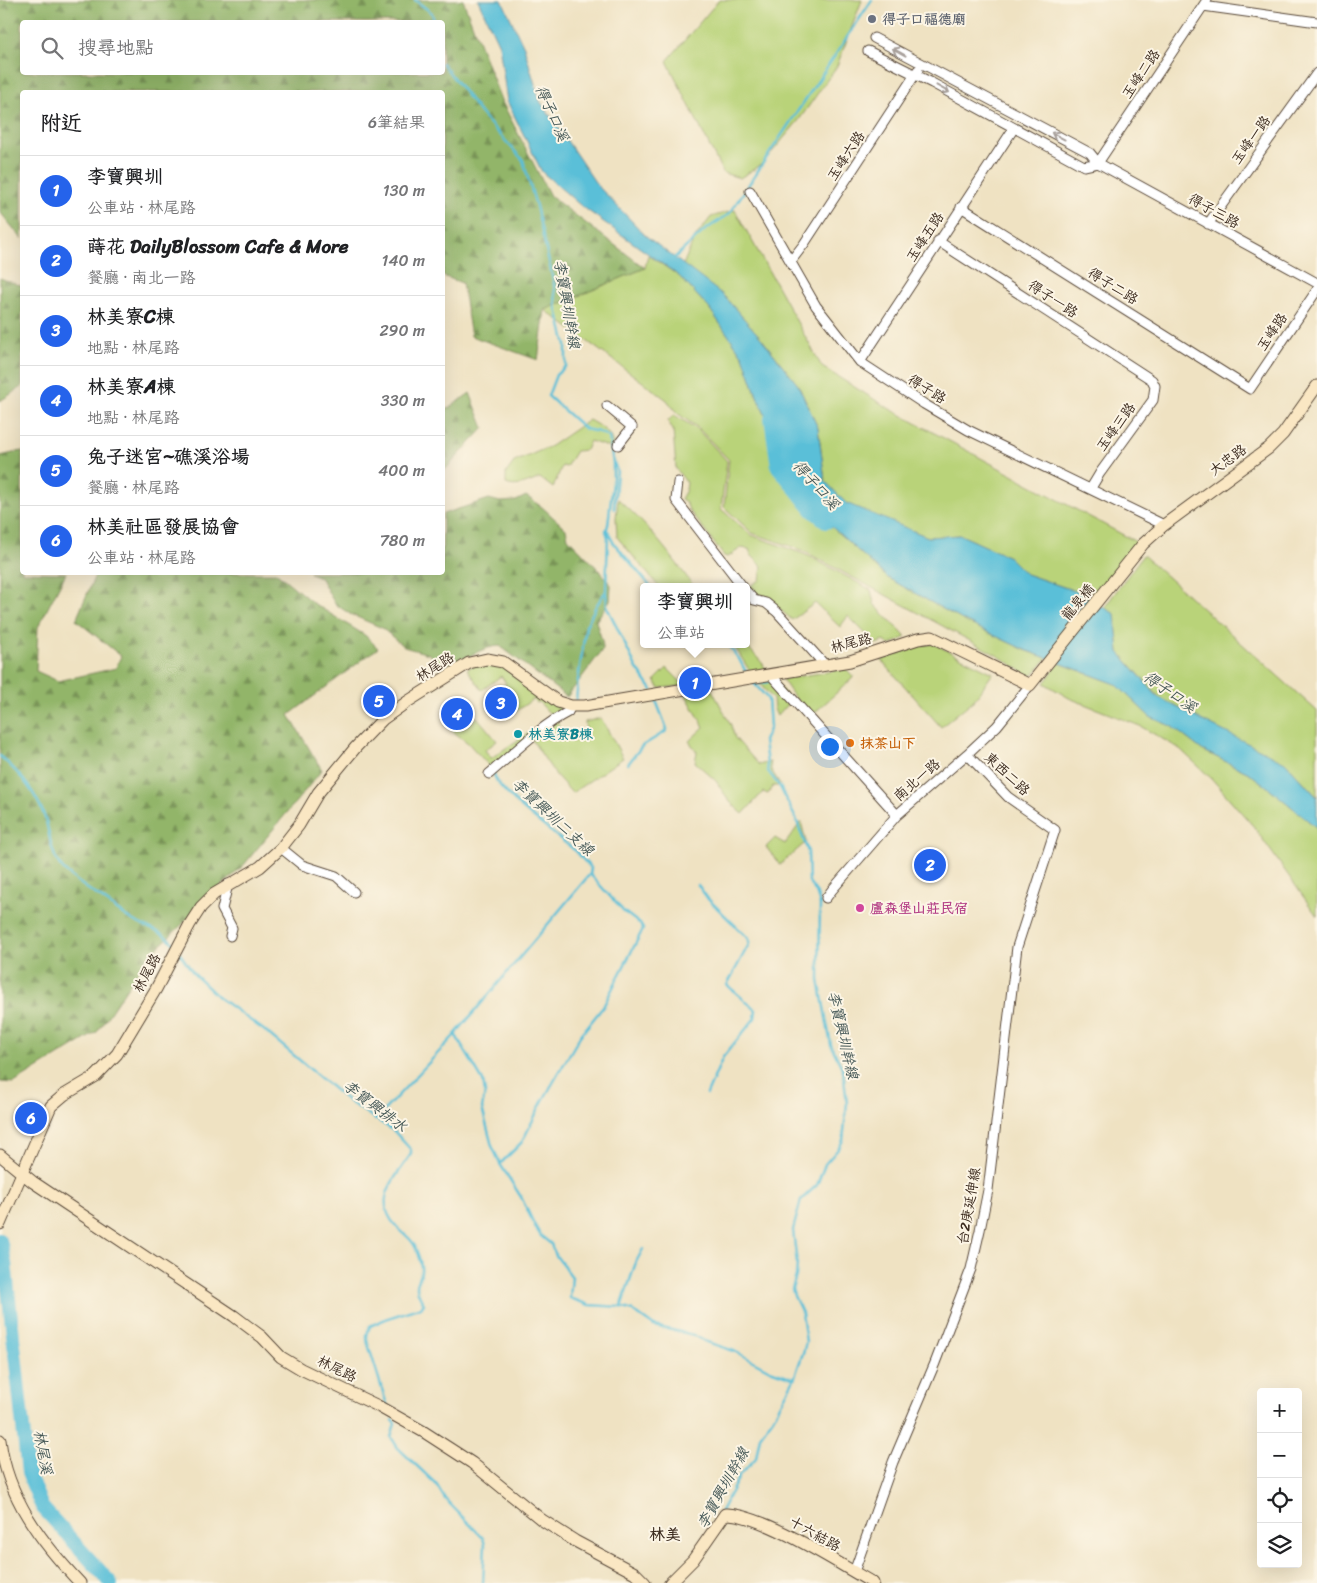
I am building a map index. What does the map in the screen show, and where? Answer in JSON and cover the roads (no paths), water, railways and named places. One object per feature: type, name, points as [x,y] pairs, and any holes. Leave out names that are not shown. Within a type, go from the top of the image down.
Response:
[{"type":"street","points":[[1205,3],[1317,22]]},
{"type":"street","name":"玉峰二路","points":[[1098,163],[1205,3]]},
{"type":"street","points":[[868,51],[1084,166],[1098,163],[1090,153],[874,38]]},
{"type":"street","name":"玉峰六路","points":[[791,261],[922,64]]},
{"type":"street","name":"玉峰一路","points":[[1208,224],[1317,73]]},
{"type":"street","name":"玉峰五路","points":[[860,362],[1014,128]]},
{"type":"street","name":"得子三路","points":[[1098,163],[1317,283]]},
{"type":"street","name":"得子路","points":[[750,191],[816,306],[860,362],[968,430],[1164,525]]},
{"type":"street","name":"得子二路","points":[[961,207],[1250,389]]},
{"type":"street","name":"得子一路","points":[[938,241],[1152,380]]},
{"type":"street","name":"玉峰路","points":[[1250,389],[1317,290]]},
{"type":"street","name":"玉峰三路","points":[[1090,488],[1153,400],[1155,386],[1152,380]]},
{"type":"street","name":"大忠路","points":[[1143,544],[1164,525],[1269,448],[1283,434],[1317,386]]},
{"type":"street","points":[[607,406],[632,427],[618,445]]},
{"type":"street","points":[[678,482],[676,500],[740,583]]},
{"type":"street","name":"龍泉橋","points":[[1033,682],[1143,544]]},
{"type":"street","points":[[750,596],[754,600],[766,602],[777,612],[825,665]]},
{"type":"street","name":"林尾路","points":[[21,1173],[51,1106],[64,1095],[96,1076],[117,1054],[156,990],[190,924],[201,907],[228,884],[260,867],[281,848],[299,825],[318,792],[356,747],[383,719],[406,702],[469,663],[487,660],[503,662],[558,702],[571,706],[612,702],[850,662],[918,639],[932,637],[1033,682]]},
{"type":"street","points":[[771,675],[897,815]]},
{"type":"street","name":"南北一路","points":[[826,898],[897,815],[997,726],[1033,682]]},
{"type":"street","points":[[489,774],[532,738],[568,712],[571,706]]},
{"type":"street","name":"東西二路","points":[[967,754],[1008,797],[1055,830]]},
{"type":"street","name":"台2庚延伸線","points":[[854,1572],[893,1462],[935,1362],[970,1269],[988,1190],[1017,947],[1055,830]]},
{"type":"street","points":[[281,848],[302,865],[336,876],[354,892]]},
{"type":"street","points":[[228,884],[222,908],[232,928],[230,936]]},
{"type":"street","name":"林尾路","points":[[0,1156],[21,1173],[234,1316],[262,1337],[282,1357],[301,1369],[376,1405],[424,1432],[472,1463],[542,1520],[575,1541],[629,1570],[645,1583]]},
{"type":"street","points":[[0,1224],[21,1173]]},
{"type":"street","points":[[0,1440],[12,1488],[26,1517],[60,1562],[80,1583]]},
{"type":"street","name":"十六結路","points":[[670,1583],[693,1560],[725,1514],[740,1516],[781,1532],[873,1583]]},
{"type":"water","points":[[478,0],[502,0],[524,47],[540,101],[597,185],[646,236],[723,295],[761,338],[798,385],[818,428],[825,481],[846,503],[928,537],[961,535],[1009,557],[1026,574],[1078,592],[1115,614],[1119,652],[1158,697],[1285,762],[1317,797],[1317,828],[1249,773],[1202,750],[1171,726],[1150,717],[1116,684],[1025,650],[966,622],[888,578],[811,508],[786,473],[771,426],[757,396],[743,356],[709,308],[679,276],[580,205],[542,172],[507,101],[499,45]]},
{"type":"waterway","name":"李寶興圳幹線","points":[[415,0],[432,13],[434,20]]},
{"type":"waterway","points":[[672,260],[705,230],[729,214],[872,0]]},
{"type":"waterway","name":"李寶興圳幹線","points":[[445,67],[481,114],[523,160],[536,206],[566,345],[566,366],[556,375],[548,396],[585,429],[599,432],[609,437],[613,463],[613,482],[608,525]]},
{"type":"waterway","name":"得子口溪","points":[[771,418],[778,467],[812,510],[827,522]]},
{"type":"waterway","name":"李寶興圳幹線","points":[[614,463],[617,471],[614,509]]},
{"type":"waterway","name":"李寶興圳二支線","points":[[576,701],[586,626],[606,591],[608,537],[606,531],[608,525]]},
{"type":"waterway","name":"李寶興圳幹線","points":[[608,531],[613,542],[648,583]]},
{"type":"waterway","points":[[606,593],[607,607],[636,667],[652,690]]},
{"type":"waterway","name":"李寶興圳幹線","points":[[730,648],[747,674]]},
{"type":"waterway","name":"李寶興圳幹線","points":[[721,1511],[740,1475],[756,1458],[760,1436],[773,1418],[794,1379],[804,1350],[806,1342],[802,1313],[792,1289],[797,1264],[793,1230],[801,1200],[817,1185],[825,1164],[839,1148],[843,1140],[847,1103],[843,1070],[831,1045],[819,980],[820,904],[816,892],[809,882],[808,852],[796,819],[780,787],[768,771],[764,741],[770,727],[768,699],[752,681]]},
{"type":"waterway","points":[[754,684],[768,682]]},
{"type":"waterway","points":[[628,764],[642,746],[667,729],[655,698]]},
{"type":"waterway","name":"李寶興排水","points":[[0,756],[22,778],[43,811],[53,851],[62,868],[124,915],[161,933],[175,945]]},
{"type":"waterway","name":"李寶興圳二支線","points":[[375,1120],[453,1037],[590,874],[591,868],[577,853],[515,801],[497,781],[494,773]]},
{"type":"waterway","points":[[590,874],[623,911],[640,924],[643,929],[603,1007],[580,1036],[542,1102],[522,1142],[500,1164],[521,1197],[541,1236],[551,1244],[554,1253],[572,1277],[570,1298],[589,1305],[621,1307],[633,1311],[654,1326],[694,1335],[704,1341],[734,1351],[770,1370],[793,1378]]},
{"type":"waterway","points":[[698,885],[708,899],[749,939],[749,944],[727,985],[756,1010],[755,1018],[723,1057],[707,1094]]},
{"type":"waterway","name":"李寶興排水","points":[[179,952],[194,974],[218,997],[265,1031],[348,1101],[394,1131],[411,1150],[411,1154],[389,1188],[386,1206],[389,1216],[396,1226],[411,1240],[416,1248],[421,1269],[417,1284],[424,1304],[421,1307],[388,1318],[369,1328],[367,1342],[387,1405]]},
{"type":"waterway","points":[[455,1034],[483,1081],[485,1093],[482,1108],[492,1146],[500,1163]]},
{"type":"waterway","name":"林尾溪","points":[[0,1240],[5,1262],[28,1473],[42,1507],[111,1583]]},
{"type":"waterway","points":[[621,1307],[636,1262],[643,1249]]},
{"type":"waterway","name":"李寶興排水","points":[[393,1420],[395,1424],[391,1437],[398,1448],[436,1484],[445,1499],[483,1538],[485,1545],[483,1583]]},
{"type":"place","name":"得子口福德廟","points":[[872,19]]},
{"type":"place","name":"李寶興圳","points":[[695,683]]},
{"type":"place","name":"兔子迷宮~礁溪浴場","points":[[379,701]]},
{"type":"place","name":"林美寮C棟","points":[[501,703]]},
{"type":"place","name":"林美寮A棟","points":[[457,714]]},
{"type":"place","name":"林美寮B棟","points":[[518,734]]},
{"type":"place","name":"抹茶山下","points":[[850,743]]},
{"type":"place","name":"蒔花 DailyBlossom Cafe & More","points":[[930,865]]},
{"type":"place","name":"盧森堡山莊民宿","points":[[860,908]]},
{"type":"place","name":"林美社區發展協會","points":[[31,1118]]},
{"type":"district","name":"林美","points":[[665,1534]]}]
